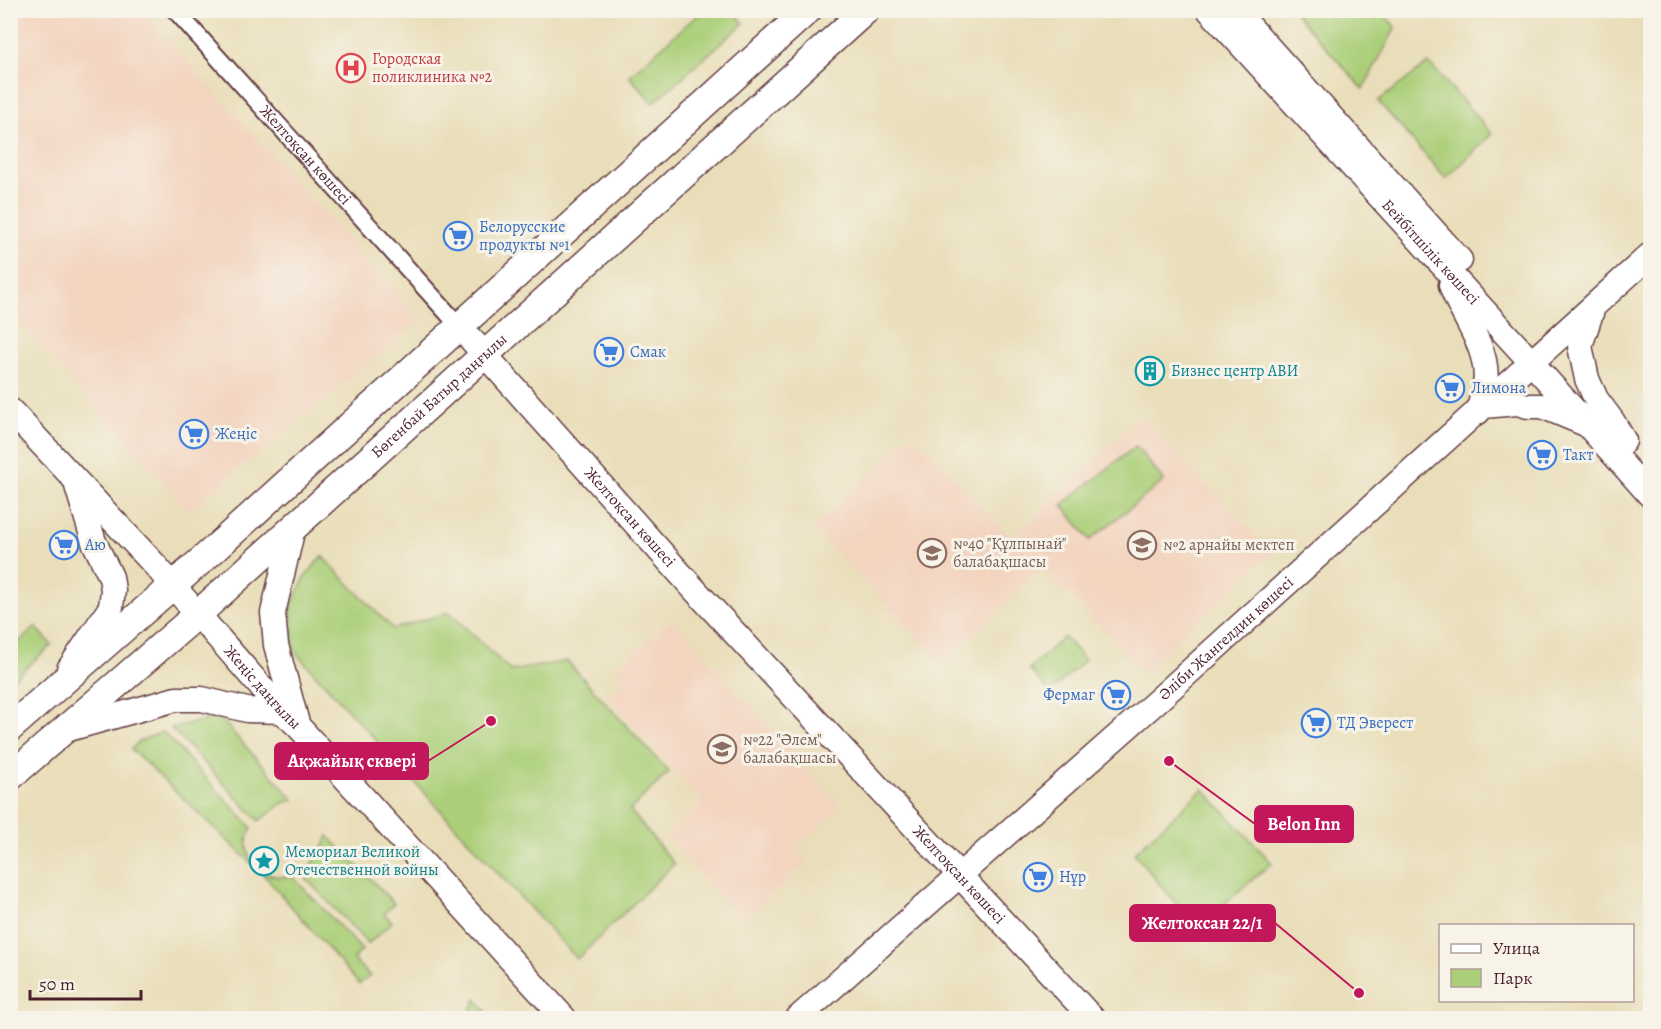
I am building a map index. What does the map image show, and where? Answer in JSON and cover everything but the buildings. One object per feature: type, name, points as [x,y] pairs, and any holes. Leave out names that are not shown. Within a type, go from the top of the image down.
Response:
[{"type":"main road","points":[[10,728],[173,586],[808,10]]},
{"type":"main road","name":"Бөгенбай Батыр даңғылы","points":[[10,777],[198,614],[866,10]]},
{"type":"main road","name":"Бейбітшілік көшесі","points":[[1209,10],[1445,268],[1623,441],[1650,471]]},
{"type":"main road","name":"Бейбітшілік көшесі","points":[[1235,10],[1538,358],[1587,425],[1650,495]]},
{"type":"main road","name":"Әліби Жангелдин көшесі","points":[[798,1018],[961,876],[1650,255]]},
{"type":"main road","points":[[1445,268],[1454,296],[1469,322],[1485,364],[1481,409],[1517,403],[1542,406],[1587,425]]},
{"type":"main road","points":[[1593,307],[1580,346],[1587,379],[1596,399],[1613,422],[1623,441]]},
{"type":"main road","name":"Желтоқсан көшесі","points":[[460,327],[693,588],[1092,1018]]},
{"type":"main road","name":"Жеңіс даңғылы","points":[[10,410],[173,586],[290,718],[564,1018]]},
{"type":"main road","points":[[55,690],[111,607],[113,590],[111,577],[94,542],[74,478]]},
{"type":"main road","points":[[65,730],[176,699],[202,699],[290,718],[276,645],[273,613],[292,528]]},
{"type":"street","name":"Желтоқсан көшесі","points":[[175,10],[460,327]]},
{"type":"shaded area","points":[[10,11],[142,11],[421,321],[188,511],[11,313]]},
{"type":"shaded area","points":[[1141,416],[1272,552],[1144,672],[1042,569],[943,664],[813,529],[912,434],[1012,538]]},
{"type":"shaded area","name":"№22 \"Әлем\" балабақшасы","points":[[672,618],[841,807],[795,848],[808,863],[742,922],[665,836],[702,802],[607,696],[624,681],[614,669]]},
{"type":"green space","points":[[703,10],[733,11],[744,23],[653,103],[629,76]]},
{"type":"green space","points":[[1293,11],[1380,11],[1396,27],[1363,89]]},
{"type":"green space","points":[[1429,63],[1492,134],[1446,179],[1378,101]]},
{"type":"green space","points":[[1136,446],[1164,481],[1090,540],[1062,505]]},
{"type":"green space","points":[[322,556],[393,629],[449,612],[511,671],[567,661],[669,772],[630,810],[674,864],[577,959],[294,651],[291,606],[305,577]]},
{"type":"green space","points":[[36,627],[52,645],[11,681],[11,649]]},
{"type":"green space","points":[[1064,637],[1085,660],[1050,692],[1029,669]]},
{"type":"green space","points":[[219,717],[294,800],[285,802],[259,821],[171,728]]},
{"type":"green space","points":[[163,732],[252,828],[247,846],[253,865],[131,749],[140,741]]},
{"type":"green space","points":[[1203,789],[1272,863],[1196,928],[1134,853]]},
{"type":"green space","points":[[328,836],[394,903],[384,914],[392,922],[368,944],[302,874],[320,855]]},
{"type":"green space","points":[[262,873],[293,877],[362,950],[353,959],[370,976],[359,984]]},
{"type":"green space","points":[[476,999],[492,1018],[467,1018]]},
{"type":"place","name":"Городская поликлиника №2","points":[[351,68]]},
{"type":"place","name":"Белорусские продукты №1","points":[[458,236]]},
{"type":"place","name":"Смак","points":[[609,352]]},
{"type":"place","name":"Бизнес центр АВИ","points":[[1150,371]]},
{"type":"place","name":"Лимона","points":[[1450,388]]},
{"type":"place","name":"Жеңіс","points":[[194,434]]},
{"type":"place","name":"Такт","points":[[1542,455]]},
{"type":"place","name":"Аю","points":[[64,545]]},
{"type":"place","name":"№2 арнайы мектеп","points":[[1142,545]]},
{"type":"place","name":"№40 \"Құлпынай\" балабақшасы","points":[[932,553]]},
{"type":"place","name":"Фермаг","points":[[1116,695]]},
{"type":"place","name":"Ақжайық сквері","points":[[491,721]]},
{"type":"place","name":"ТД Эверест","points":[[1316,723]]},
{"type":"place","name":"№22 \"Әлем\" балабақшасы","points":[[722,749]]},
{"type":"place","name":"Belon Inn","points":[[1169,761]]},
{"type":"place","name":"Мемориал Великой Отечественной войны","points":[[264,861]]},
{"type":"place","name":"Нұр","points":[[1038,877]]},
{"type":"place","name":"Желтоксан 22/1","points":[[1359,993]]}]
